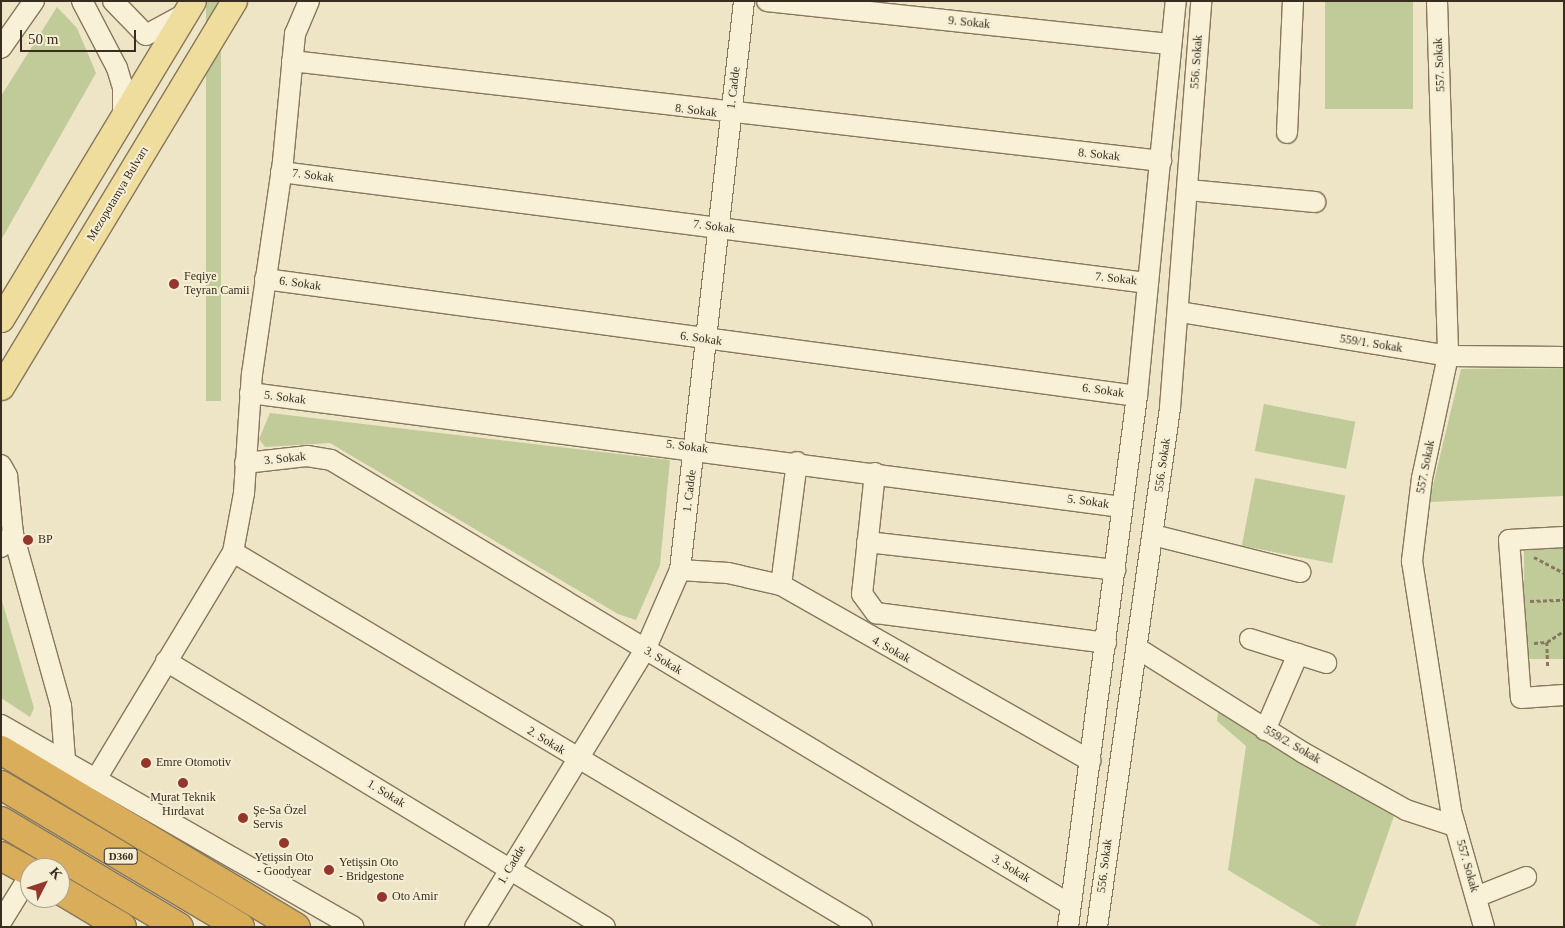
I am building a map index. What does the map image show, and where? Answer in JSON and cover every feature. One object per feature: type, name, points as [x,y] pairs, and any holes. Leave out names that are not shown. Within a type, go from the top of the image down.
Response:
[{"type":"highway","points":[[1,750],[296,927]]},
{"type":"highway","name":"D360","points":[[1,785],[240,927]]},
{"type":"highway","name":"D360","points":[[1,822],[179,927]]},
{"type":"highway","points":[[1,856],[20,867]]},
{"type":"highway","points":[[70,896],[122,927]]},
{"type":"main road","name":"Mezopotamya Bulvarı","points":[[1,387],[234,1]]},
{"type":"main road","points":[[1,318],[189,8]]},
{"type":"street","points":[[1,48],[34,1]]},
{"type":"street","points":[[82,1],[117,68],[123,88],[123,117]]},
{"type":"street","points":[[112,1],[146,35],[189,8]]},
{"type":"street","points":[[96,779],[166,660],[233,552],[245,463],[250,393],[281,172],[292,61],[297,27],[309,1]]},
{"type":"street","name":"1. Cadde","points":[[475,927],[575,758],[645,650],[680,570],[696,448],[744,1]]},
{"type":"street","name":"9. Sokak","points":[[767,1],[1171,44]]},
{"type":"street","points":[[1068,927],[1138,396],[1176,1]]},
{"type":"street","name":"556. Sokak","points":[[1097,927],[1153,535],[1180,312],[1201,1]]},
{"type":"street","points":[[1287,133],[1293,1]]},
{"type":"street","name":"557. Sokak","points":[[1437,1],[1448,356],[1422,478],[1412,561],[1425,666],[1455,826],[1484,927]]},
{"type":"street","name":"8. Sokak","points":[[292,61],[731,115],[1161,162]]},
{"type":"street","name":"7. Sokak","points":[[281,172],[1148,283]]},
{"type":"street","points":[[1188,190],[1315,202]]},
{"type":"street","name":"6. Sokak","points":[[266,279],[707,340],[1138,396]]},
{"type":"street","name":"559/1. Sokak","points":[[1180,312],[1448,356],[1564,357]]},
{"type":"street","name":"5. Sokak","points":[[250,393],[696,448],[1122,507]]},
{"type":"street","name":"3. Sokak","points":[[245,463],[307,456],[331,460],[1072,905]]},
{"type":"street","points":[[781,585],[797,462]]},
{"type":"street","points":[[1,465],[7,476],[7,540],[61,706],[65,761]]},
{"type":"street","points":[[876,473],[862,594],[876,613],[1106,643]]},
{"type":"street","points":[[1153,535],[1300,572]]},
{"type":"street","points":[[1564,538],[1509,540],[1521,698],[1564,695]]},
{"type":"street","points":[[867,542],[1114,570]]},
{"type":"street","name":"2. Sokak","points":[[233,552],[575,758],[862,927]]},
{"type":"street","name":"4. Sokak","points":[[680,570],[728,573],[781,585],[1091,760]]},
{"type":"street","points":[[1250,640],[1326,663]]},
{"type":"street","name":"559/2. Sokak","points":[[1137,648],[1264,730],[1406,810],[1455,826]]},
{"type":"street","points":[[1264,730],[1298,654]]},
{"type":"street","name":"1. Sokak","points":[[166,660],[605,927]]},
{"type":"street","points":[[1,725],[353,927]]},
{"type":"street","points":[[1476,897],[1526,877]]},
{"type":"street","points":[[1,922],[20,890]]},
{"type":"path","points":[[1530,555],[1564,573]]},
{"type":"path","points":[[1523,601],[1564,600]]},
{"type":"path","points":[[1548,666],[1548,642],[1564,631]]},
{"type":"green space","points":[[206,1],[221,1],[221,401],[206,401]]},
{"type":"green space","points":[[1325,1],[1413,1],[1413,109],[1325,109]]},
{"type":"green space","points":[[57,7],[77,28],[96,73],[1,240],[1,96]]},
{"type":"green space","points":[[1564,368],[1564,496],[1429,502],[1461,369]]},
{"type":"green space","points":[[1264,404],[1355,422],[1346,469],[1255,451]]},
{"type":"green space","points":[[270,413],[670,460],[660,565],[636,620],[618,614],[330,443],[265,447],[259,439]]},
{"type":"green space","points":[[1255,478],[1345,496],[1332,563],[1242,546]]},
{"type":"green space","points":[[1524,543],[1564,543],[1564,659],[1524,659]]},
{"type":"green space","points":[[1,598],[34,708],[30,717],[1,698]]},
{"type":"green space","points":[[1218,712],[1394,816],[1355,927],[1323,927],[1228,870],[1246,746],[1217,721]]},
{"type":"place","name":"Feqiye Teyran Camii","points":[[174,284]]},
{"type":"place","name":"BP","points":[[28,540]]},
{"type":"place","name":"Emre Otomotiv","points":[[146,763]]},
{"type":"place","name":"Murat Teknik Hırdavat","points":[[183,783]]},
{"type":"place","name":"Şe-Sa Özel Servis","points":[[243,818]]},
{"type":"place","name":"Yetişsin Oto - Goodyear","points":[[284,843]]},
{"type":"place","name":"Yetişsin Oto - Bridgestone","points":[[329,870]]},
{"type":"place","name":"Oto Amir","points":[[382,897]]}]
